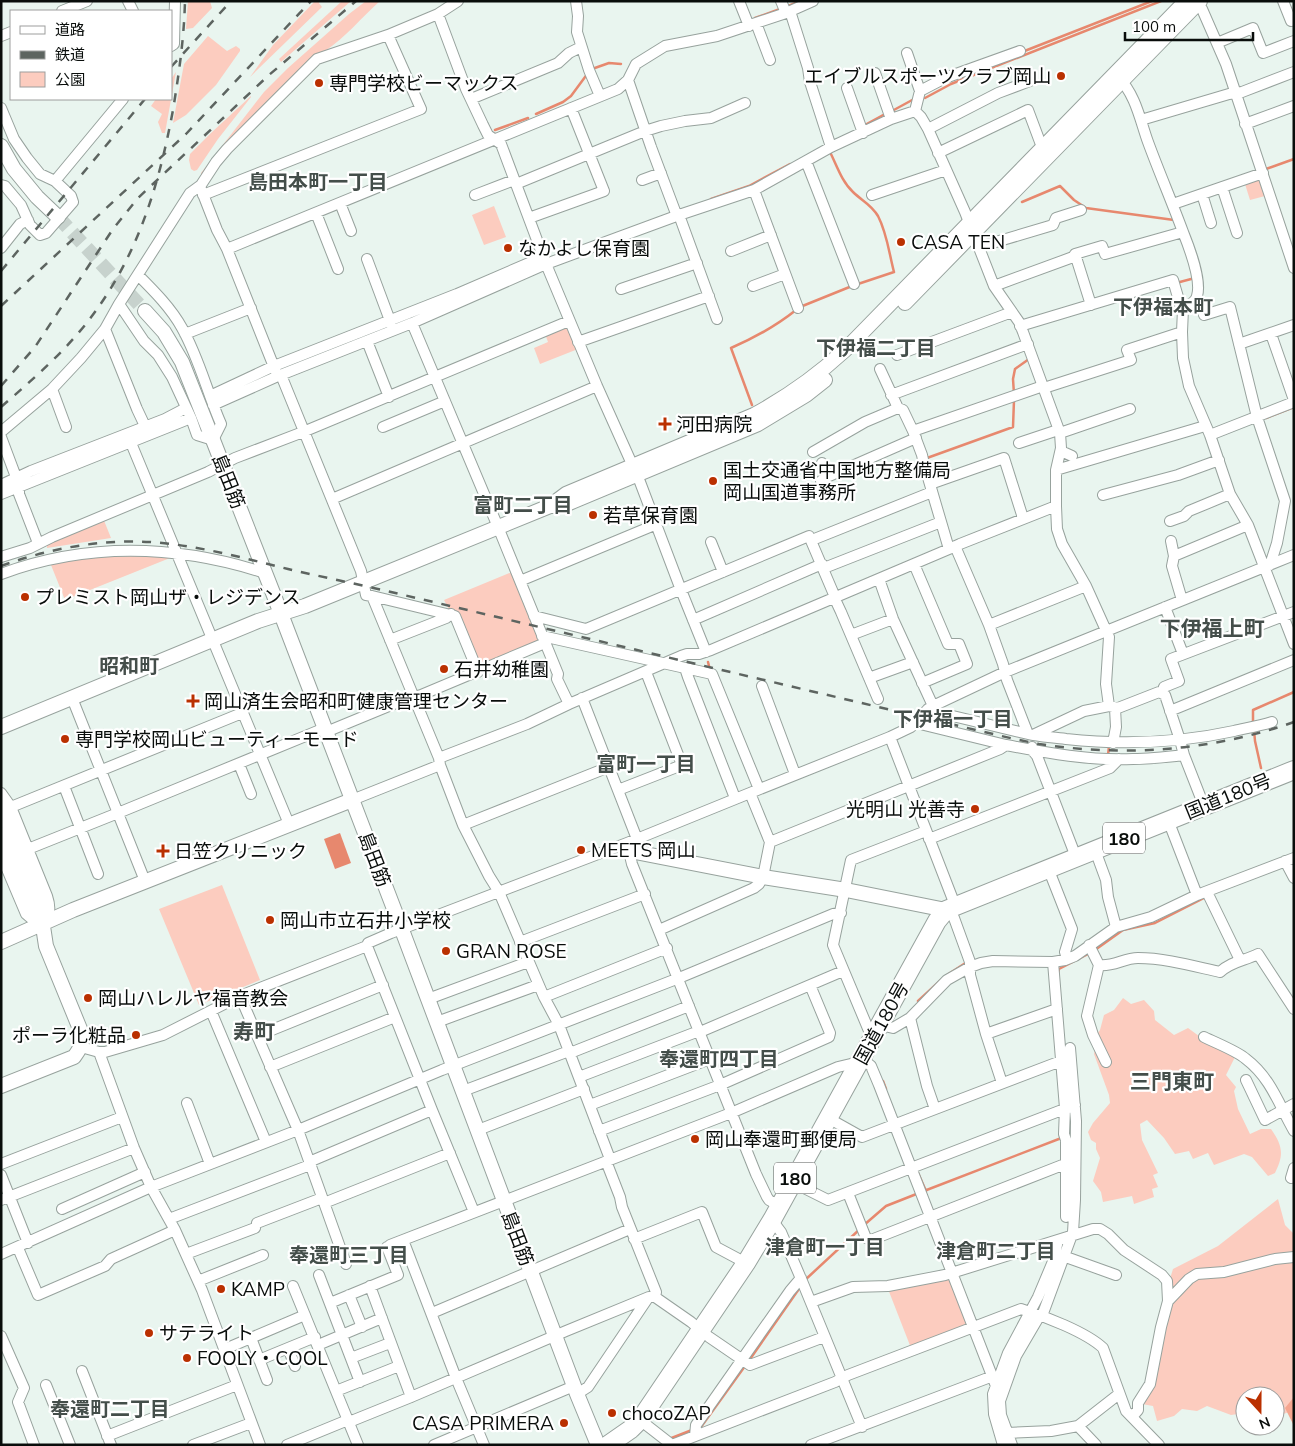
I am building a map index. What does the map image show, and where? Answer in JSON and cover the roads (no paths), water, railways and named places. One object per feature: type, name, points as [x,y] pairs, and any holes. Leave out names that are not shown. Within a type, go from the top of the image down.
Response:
[{"type":"highway","name":"国道180号","points":[[608,1445],[631,1429],[640,1420],[746,1263],[776,1213],[937,921],[950,907],[1294,770]]},
{"type":"street","points":[[64,10],[87,1]]},
{"type":"street","points":[[172,45],[174,44],[175,1]]},
{"type":"street","points":[[458,1],[438,14],[388,35],[316,59],[227,149],[216,162],[202,190],[217,230],[228,250],[277,372],[332,498],[361,571],[366,595],[455,616],[478,672]]},
{"type":"street","points":[[576,1],[578,16],[577,32],[600,96]]},
{"type":"street","points":[[740,1],[770,60]]},
{"type":"street","points":[[228,250],[618,89],[628,80],[636,64],[665,46],[717,36],[753,24],[785,8],[813,1]]},
{"type":"street","points":[[1283,1],[1291,21]]},
{"type":"street","points":[[1,727],[258,621],[364,582],[550,506],[566,494],[660,461],[730,431],[754,415],[781,406],[803,391],[845,350],[896,305],[1194,2],[1202,9],[1236,93],[1294,268]]},
{"type":"street","points":[[785,8],[808,68],[810,82],[830,145]]},
{"type":"street","points":[[438,14],[471,99],[488,135],[501,144],[569,321],[657,524],[680,590],[706,652]]},
{"type":"street","points":[[1217,43],[1253,28],[1263,53],[1294,41]]},
{"type":"street","points":[[1,432],[52,389],[105,329],[118,304],[190,193],[421,109],[388,35]]},
{"type":"street","points":[[471,99],[558,63],[569,53],[581,47]]},
{"type":"street","points":[[211,401],[391,325],[457,294],[677,213],[754,190],[806,161],[830,145],[918,99],[945,78],[1020,51]]},
{"type":"street","points":[[906,53],[921,117],[946,170],[994,286],[1012,312],[1028,344],[1059,432],[1061,440],[1056,470],[1057,529],[1062,544],[1086,586],[1109,637],[1106,684],[1116,727],[1113,743]]},
{"type":"street","points":[[1141,120],[1229,94],[1242,92],[1294,72]]},
{"type":"street","points":[[874,73],[890,115]]},
{"type":"street","points":[[1118,78],[1130,91],[1173,204],[1197,277],[1198,295],[1196,299],[1183,309]]},
{"type":"street","points":[[628,80],[660,173],[717,319]]},
{"type":"street","points":[[928,129],[998,93],[1030,81]]},
{"type":"street","points":[[846,88],[861,129]]},
{"type":"street","points":[[55,181],[122,100]]},
{"type":"street","points":[[476,195],[589,155],[645,131],[669,124],[711,118],[746,103]]},
{"type":"street","points":[[1245,124],[1294,106]]},
{"type":"street","points":[[1,108],[14,139],[27,158],[40,174],[55,181],[72,196],[73,202],[46,234],[40,235],[30,225],[21,204],[5,186],[1,185]]},
{"type":"street","points":[[529,218],[604,191],[570,108]]},
{"type":"street","points":[[938,153],[1028,110],[1040,142],[1048,150]]},
{"type":"street","points":[[1,146],[14,169],[37,197],[58,217]]},
{"type":"street","points":[[806,161],[854,284]]},
{"type":"street","points":[[872,195],[946,170]]},
{"type":"street","points":[[642,180],[660,173]]},
{"type":"street","points":[[1173,204],[1263,173]]},
{"type":"street","points":[[1222,187],[1237,233]]},
{"type":"street","points":[[754,190],[798,308]]},
{"type":"street","points":[[1202,194],[1211,223]]},
{"type":"street","points":[[340,203],[351,231]]},
{"type":"street","points":[[979,247],[1053,224],[1056,218],[1081,210]]},
{"type":"street","points":[[316,213],[338,269]]},
{"type":"street","points":[[1,248],[20,224],[28,220]]},
{"type":"street","points":[[994,286],[1073,257],[1075,254],[1102,246],[1105,254],[1183,232]]},
{"type":"street","points":[[731,251],[771,235]]},
{"type":"street","points":[[1075,254],[1091,305]]},
{"type":"street","points":[[367,259],[391,325]]},
{"type":"street","points":[[277,372],[367,341],[391,325],[412,323],[545,261]]},
{"type":"street","points":[[620,289],[696,263]]},
{"type":"street","points":[[753,286],[785,274]]},
{"type":"street","points":[[118,304],[144,340],[158,355],[172,377],[197,435],[213,440],[220,424],[194,352],[164,301],[138,275]]},
{"type":"street","points":[[1020,326],[1173,280],[1183,309],[1184,368],[1189,386],[1219,460],[1230,494],[1248,525],[1267,566],[1294,644]]},
{"type":"street","points":[[578,342],[709,296]]},
{"type":"street","points":[[1204,315],[1230,307],[1257,417],[1285,501],[1277,544],[1267,566]]},
{"type":"street","points":[[185,334],[251,308]]},
{"type":"street","name":"島田筋","points":[[145,311],[164,332],[182,362],[326,730],[598,1445]]},
{"type":"street","points":[[897,355],[1012,312]]},
{"type":"street","points":[[1,557],[30,548],[208,472],[235,458],[304,432],[569,321]]},
{"type":"street","points":[[412,323],[498,527],[558,674],[557,679],[569,704]]},
{"type":"street","points":[[1239,344],[1294,325]]},
{"type":"street","points":[[105,329],[145,426]]},
{"type":"street","points":[[822,463],[824,479],[915,434],[1014,396],[1131,360],[1127,350],[1182,332]]},
{"type":"street","points":[[1056,470],[1257,417],[1294,401],[1271,334]]},
{"type":"street","points":[[367,341],[389,396]]},
{"type":"street","points":[[891,395],[1028,344]]},
{"type":"street","points":[[880,369],[891,395],[898,408],[903,410],[915,434],[941,522],[989,626],[1030,734],[1032,750],[1076,857]]},
{"type":"street","points":[[332,498],[597,386]]},
{"type":"street","points":[[52,389],[66,427]]},
{"type":"street","points":[[383,427],[445,401]]},
{"type":"street","points":[[1,494],[18,483],[31,471],[165,419],[186,408]]},
{"type":"street","points":[[813,452],[865,422],[898,408]]},
{"type":"street","points":[[1019,443],[1130,409]]},
{"type":"street","points":[[1,486],[18,483],[131,443],[190,418]]},
{"type":"street","points":[[1,438],[18,483],[19,494],[38,543]]},
{"type":"street","points":[[131,443],[289,824]]},
{"type":"street","points":[[1060,451],[1072,456]]},
{"type":"street","points":[[812,540],[1004,458],[1023,518]]},
{"type":"street","points":[[1104,496],[1125,488],[1178,475],[1219,460]]},
{"type":"street","points":[[1170,522],[1184,516],[1189,511],[1230,494]]},
{"type":"street","points":[[1,942],[73,910],[352,800],[582,698],[687,654],[706,652],[1023,518],[1056,506]]},
{"type":"street","points":[[693,620],[823,566],[941,522]]},
{"type":"street","points":[[520,581],[657,524]]},
{"type":"street","points":[[1174,556],[1248,525]]},
{"type":"street","points":[[534,616],[586,629],[809,536],[878,699]]},
{"type":"street","points":[[1171,541],[1174,556],[1172,566],[1182,600]]},
{"type":"street","points":[[711,542],[723,572]]},
{"type":"street","points":[[1,574],[34,563],[77,554],[107,551],[157,551],[198,556],[245,566],[265,573]]},
{"type":"street","points":[[81,1047],[105,1052],[163,1034],[240,996],[367,946],[368,943],[402,928],[629,847],[637,839],[902,732],[916,723],[931,707],[1005,672],[1294,555]]},
{"type":"street","points":[[914,564],[948,644],[959,644],[967,664],[922,683]]},
{"type":"street","points":[[878,579],[931,707],[936,712],[1030,734],[1113,743],[1180,740],[1214,735],[1272,722]]},
{"type":"street","points":[[989,626],[1086,586]]},
{"type":"street","points":[[372,596],[440,762],[463,825],[499,892],[538,985],[559,1025],[590,1105],[622,1207],[656,1292],[583,1392],[576,1390],[476,1427],[434,1445]]},
{"type":"street","points":[[1165,607],[1183,654]]},
{"type":"street","points":[[1162,693],[1164,687],[1179,681],[1171,659],[1294,612]]},
{"type":"street","points":[[390,640],[446,618],[451,614]]},
{"type":"street","points":[[851,634],[893,619]]},
{"type":"street","points":[[28,849],[260,755],[478,672],[544,639],[712,674],[755,791],[770,842],[763,877],[754,888],[659,930]]},
{"type":"street","points":[[1170,711],[1294,660]]},
{"type":"street","points":[[869,678],[913,662]]},
{"type":"street","points":[[685,668],[735,798]]},
{"type":"street","points":[[618,790],[682,765],[646,672]]},
{"type":"street","points":[[762,686],[796,774]]},
{"type":"street","points":[[1030,734],[1084,711],[1112,707],[1118,708],[1158,692],[1162,693],[1165,695],[1184,756],[1204,806]]},
{"type":"street","points":[[72,698],[145,881]]},
{"type":"street","points":[[582,698],[637,839]]},
{"type":"street","points":[[6,808],[242,713]]},
{"type":"street","points":[[916,723],[1006,745],[1075,756],[1119,759],[1184,756]]},
{"type":"street","points":[[890,737],[928,835],[950,907],[970,962],[970,975],[1002,1084]]},
{"type":"street","points":[[770,842],[1006,745]]},
{"type":"street","points":[[1119,759],[1110,768],[1050,791],[928,835],[851,860],[833,946],[876,1032],[894,1028],[910,1018],[947,980],[970,967],[993,961],[1062,961],[1092,950],[1116,927],[1151,917],[1289,862],[1294,878]]},
{"type":"street","points":[[239,764],[251,794]]},
{"type":"street","points":[[463,825],[609,766]]},
{"type":"street","points":[[64,786],[98,874]]},
{"type":"street","points":[[1,793],[39,900],[46,946],[83,1039],[81,1047],[74,1056],[1,1086]]},
{"type":"street","points":[[6,808],[28,849],[50,906],[49,916],[42,924]]},
{"type":"street","points":[[1168,820],[1240,960]]},
{"type":"street","points":[[1,834],[30,903],[42,924]]},
{"type":"street","points":[[629,847],[763,877],[950,907]]},
{"type":"street","points":[[629,847],[632,864],[720,1085],[767,1197],[776,1213],[780,1232],[862,1427]]},
{"type":"street","points":[[1095,850],[1106,880],[1108,897],[1116,927]]},
{"type":"street","points":[[2,858],[26,914],[42,924]]},
{"type":"street","points":[[1048,868],[1072,929],[1062,961],[1056,1009],[1070,1107],[1066,1217]]},
{"type":"street","points":[[520,942],[645,894]]},
{"type":"street","points":[[1,1254],[151,1187],[679,978],[833,914],[841,913]]},
{"type":"street","points":[[367,946],[419,1080],[474,1212]]},
{"type":"street","points":[[544,997],[667,948]]},
{"type":"street","points":[[1092,950],[1099,965],[1087,1016],[1093,1035],[1106,1062]]},
{"type":"street","points":[[1099,965],[1110,965],[1139,958],[1164,960],[1220,972],[1226,966],[1258,954],[1294,1009]]},
{"type":"street","points":[[428,999],[528,962]]},
{"type":"street","points":[[579,1077],[699,1031],[844,971]]},
{"type":"street","points":[[258,1036],[382,984]]},
{"type":"street","points":[[437,1022],[538,985]]},
{"type":"street","points":[[599,1131],[720,1085],[829,1037],[830,1034],[810,985]]},
{"type":"street","points":[[240,996],[298,1130],[346,1264]]},
{"type":"street","points":[[463,1091],[689,1006]]},
{"type":"street","points":[[986,1034],[1056,1009]]},
{"type":"street","points":[[211,1011],[266,1142]]},
{"type":"street","points":[[270,1067],[395,1017]]},
{"type":"street","points":[[910,1018],[927,1086],[935,1109]]},
{"type":"street","points":[[1204,1037],[1246,1058],[1266,1079],[1294,1130]]},
{"type":"street","points":[[1065,1066],[1070,1048]]},
{"type":"street","points":[[99,1052],[134,1148],[151,1187],[175,1230],[198,1281],[260,1445]]},
{"type":"street","points":[[590,1105],[710,1059]]},
{"type":"street","points":[[330,1303],[398,1274],[389,1246],[732,1113],[838,1067],[860,1060],[871,1066],[874,1072],[994,1381],[992,1404],[994,1414],[1004,1436],[1012,1445]]},
{"type":"street","points":[[828,1118],[862,1137],[1002,1084],[1065,1066]]},
{"type":"street","points":[[1246,1080],[1265,1120],[1294,1104]]},
{"type":"street","points":[[478,1130],[584,1089]]},
{"type":"street","points":[[187,1103],[210,1164]]},
{"type":"street","points":[[811,1445],[994,1381],[1001,1375],[1008,1353],[1037,1314],[1038,1297],[1054,1259],[1066,1238],[1073,1232],[1075,1200],[1065,1137],[1070,1107]]},
{"type":"street","points":[[792,1182],[828,1200],[1070,1107]]},
{"type":"street","points":[[169,1219],[309,1163],[432,1110]]},
{"type":"street","points":[[1,1164],[122,1118]]},
{"type":"street","points":[[6,1199],[134,1148]]},
{"type":"street","points":[[186,1254],[450,1153]]},
{"type":"street","points":[[848,1193],[866,1238],[871,1240],[1069,1162]]},
{"type":"street","points":[[62,1209],[145,1172]]},
{"type":"street","points":[[1,1175],[6,1199],[28,1243]]},
{"type":"street","points":[[432,1314],[531,1272],[632,1234],[702,1212],[716,1246],[746,1263]]},
{"type":"street","points":[[811,1302],[853,1288],[888,1286],[952,1273],[1093,1229],[1100,1229],[1108,1234],[1124,1250],[1162,1275],[1167,1281],[1168,1302],[1150,1384],[1138,1403],[1138,1410],[1132,1417]]},
{"type":"street","points":[[18,1248],[38,1295],[105,1266],[111,1259],[175,1230]]},
{"type":"street","points":[[1004,1436],[1000,1409],[1002,1393],[1016,1356],[1063,1256],[1066,1238]]},
{"type":"street","points":[[403,1240],[484,1445]]},
{"type":"street","points":[[198,1281],[263,1255]]},
{"type":"street","points":[[1063,1256],[1116,1275]]},
{"type":"street","points":[[1168,1302],[1196,1274],[1224,1272],[1275,1259],[1294,1257]]},
{"type":"street","points":[[319,1275],[360,1382]]},
{"type":"street","points":[[696,1431],[745,1362],[790,1291],[802,1282]]},
{"type":"street","points":[[293,1286],[358,1445]]},
{"type":"street","points":[[370,1286],[411,1397]]},
{"type":"street","points":[[349,1295],[362,1327]]},
{"type":"street","points":[[652,1297],[745,1362]]},
{"type":"street","points":[[287,1445],[411,1397],[652,1297]]},
{"type":"street","points":[[640,1420],[669,1442],[835,1382],[1021,1308],[1084,1335],[1103,1348],[1126,1411],[1159,1445]]},
{"type":"street","points":[[224,1348],[305,1315]]},
{"type":"street","points":[[259,1360],[288,1348],[342,1335],[382,1318]]},
{"type":"street","points":[[1,1336],[5,1353],[24,1388],[18,1402],[34,1445]]},
{"type":"street","points":[[745,1362],[824,1337]]},
{"type":"street","points":[[251,1338],[267,1380]]},
{"type":"street","points":[[351,1358],[390,1343]]},
{"type":"street","points":[[288,1348],[296,1366]]},
{"type":"street","points":[[336,1392],[399,1366]]},
{"type":"street","points":[[82,1371],[109,1440],[237,1385]]},
{"type":"street","points":[[46,1385],[70,1445]]},
{"type":"street","points":[[1004,1436],[1078,1426],[1119,1394]]},
{"type":"street","points":[[194,1445],[251,1423]]},
{"type":"street","points":[[1078,1426],[1096,1445]]},
{"type":"waterway","points":[[786,7],[800,1]]},
{"type":"waterway","points":[[1022,52],[1152,1]]},
{"type":"waterway","points":[[925,98],[951,84],[1161,1]]},
{"type":"waterway","points":[[755,18],[780,9]]},
{"type":"waterway","points":[[592,69],[609,63],[621,64]]},
{"type":"waterway","points":[[536,114],[563,102],[571,96],[588,73]]},
{"type":"waterway","points":[[892,111],[914,99]]},
{"type":"waterway","points":[[863,126],[885,114]]},
{"type":"waterway","points":[[495,130],[528,118]]},
{"type":"waterway","points":[[800,307],[852,286],[894,272],[886,236],[878,216],[846,184],[830,152]]},
{"type":"waterway","points":[[1266,169],[1294,159]]},
{"type":"waterway","points":[[711,199],[749,186],[790,164]]},
{"type":"waterway","points":[[1022,202],[1060,186],[1074,200],[1086,208],[1174,220]]},
{"type":"waterway","points":[[1176,283],[1195,278]]},
{"type":"waterway","points":[[752,405],[731,348],[765,331],[796,310]]},
{"type":"waterway","points":[[1014,394],[1013,379],[1015,369],[1029,359]]},
{"type":"waterway","points":[[927,458],[1013,427],[1014,400]]},
{"type":"waterway","points":[[1266,418],[1294,407]]},
{"type":"waterway","points":[[708,662],[710,670]]},
{"type":"waterway","points":[[1253,724],[1253,710],[1294,692]]},
{"type":"waterway","points":[[1254,730],[1261,768]]},
{"type":"waterway","points":[[1108,755],[1109,746]]},
{"type":"waterway","points":[[1095,950],[1123,930],[1155,923],[1204,898]]},
{"type":"waterway","points":[[1058,973],[1059,969],[1090,953]]},
{"type":"waterway","points":[[947,975],[967,962]]},
{"type":"waterway","points":[[918,1001],[941,980]]},
{"type":"waterway","points":[[883,1081],[886,1089]]},
{"type":"waterway","points":[[1071,1113],[1071,1140]]},
{"type":"waterway","points":[[924,1191],[1064,1137]]},
{"type":"waterway","points":[[918,1173],[926,1191]]},
{"type":"waterway","points":[[864,1225],[886,1206],[919,1193]]},
{"type":"waterway","points":[[805,1280],[860,1229]]},
{"type":"waterway","points":[[748,1362],[801,1286]]},
{"type":"waterway","points":[[1037,1312],[1043,1301]]},
{"type":"waterway","points":[[699,1428],[745,1366]]},
{"type":"waterway","points":[[669,1439],[692,1430]]},
{"type":"tunnel","points":[[58,217],[145,311]]},
{"type":"railway","points":[[1,407],[55,358],[85,325],[103,301],[131,250],[152,196],[167,140],[179,69],[185,1]]},
{"type":"railway","points":[[172,66],[231,1]]},
{"type":"railway","points":[[1,306],[186,134],[311,1]]},
{"type":"railway","points":[[1,386],[35,347],[113,229],[138,198],[269,75],[356,1]]},
{"type":"railway","points":[[1,271],[144,100]]},
{"type":"railway","points":[[1,566],[74,546],[131,541],[185,546],[220,552],[1008,737],[1039,744],[1071,748],[1104,750],[1168,749],[1232,739],[1294,722]]},
{"type":"place","name":"エイブルスポーツクラブ岡山","points":[[1061,76]]},
{"type":"place","name":"専門学校ビーマックス","points":[[319,83]]},
{"type":"place","name":"CASA TEN","points":[[901,242]]},
{"type":"place","name":"なかよし保育園","points":[[508,248]]},
{"type":"place","name":"河田病院","points":[[665,424]]},
{"type":"place","name":"国土交通省中国地方整備局 岡山国道事務所","points":[[713,481]]},
{"type":"place","name":"若草保育園","points":[[593,515]]},
{"type":"place","name":"プレミスト岡山ザ・レジデンス","points":[[25,597]]},
{"type":"place","name":"石井幼稚園","points":[[444,669]]},
{"type":"place","name":"岡山済生会昭和町健康管理センター","points":[[193,701]]},
{"type":"place","name":"専門学校岡山ビューティーモード","points":[[65,739]]},
{"type":"place","name":"光明山 光善寺","points":[[975,809]]},
{"type":"place","name":"MEETS 岡山","points":[[581,850]]},
{"type":"place","name":"日笠クリニック","points":[[163,851]]},
{"type":"place","name":"岡山市立石井小学校","points":[[270,920]]},
{"type":"place","name":"GRAN ROSE","points":[[446,951]]},
{"type":"place","name":"岡山ハレルヤ福音教会","points":[[88,998]]},
{"type":"place","name":"ポーラ化粧品","points":[[136,1035]]},
{"type":"place","name":"岡山奉還町郵便局","points":[[695,1139]]},
{"type":"place","name":"KAMP","points":[[221,1289]]},
{"type":"place","name":"サテライト","points":[[149,1333]]},
{"type":"place","name":"FOOLY・COOL","points":[[187,1358]]},
{"type":"place","name":"chocoZAP","points":[[612,1413]]},
{"type":"place","name":"CASA PRIMERA","points":[[564,1423]]},
{"type":"district","name":"島田本町一丁目","points":[[318,181]]},
{"type":"district","name":"下伊福本町","points":[[1163,306]]},
{"type":"district","name":"下伊福二丁目","points":[[876,347]]},
{"type":"district","name":"富町二丁目","points":[[523,504]]},
{"type":"district","name":"下伊福上町","points":[[1212,628]]},
{"type":"district","name":"昭和町","points":[[129,665]]},
{"type":"district","name":"下伊福一丁目","points":[[953,718]]},
{"type":"district","name":"富町一丁目","points":[[646,763]]},
{"type":"district","name":"寿町","points":[[254,1031]]},
{"type":"district","name":"奉還町四丁目","points":[[719,1058]]},
{"type":"district","name":"三門東町","points":[[1172,1081]]},
{"type":"district","name":"津倉町一丁目","points":[[825,1246]]},
{"type":"district","name":"津倉町二丁目","points":[[996,1250]]},
{"type":"district","name":"奉還町三丁目","points":[[349,1254]]},
{"type":"district","name":"奉還町二丁目","points":[[110,1408]]}]
